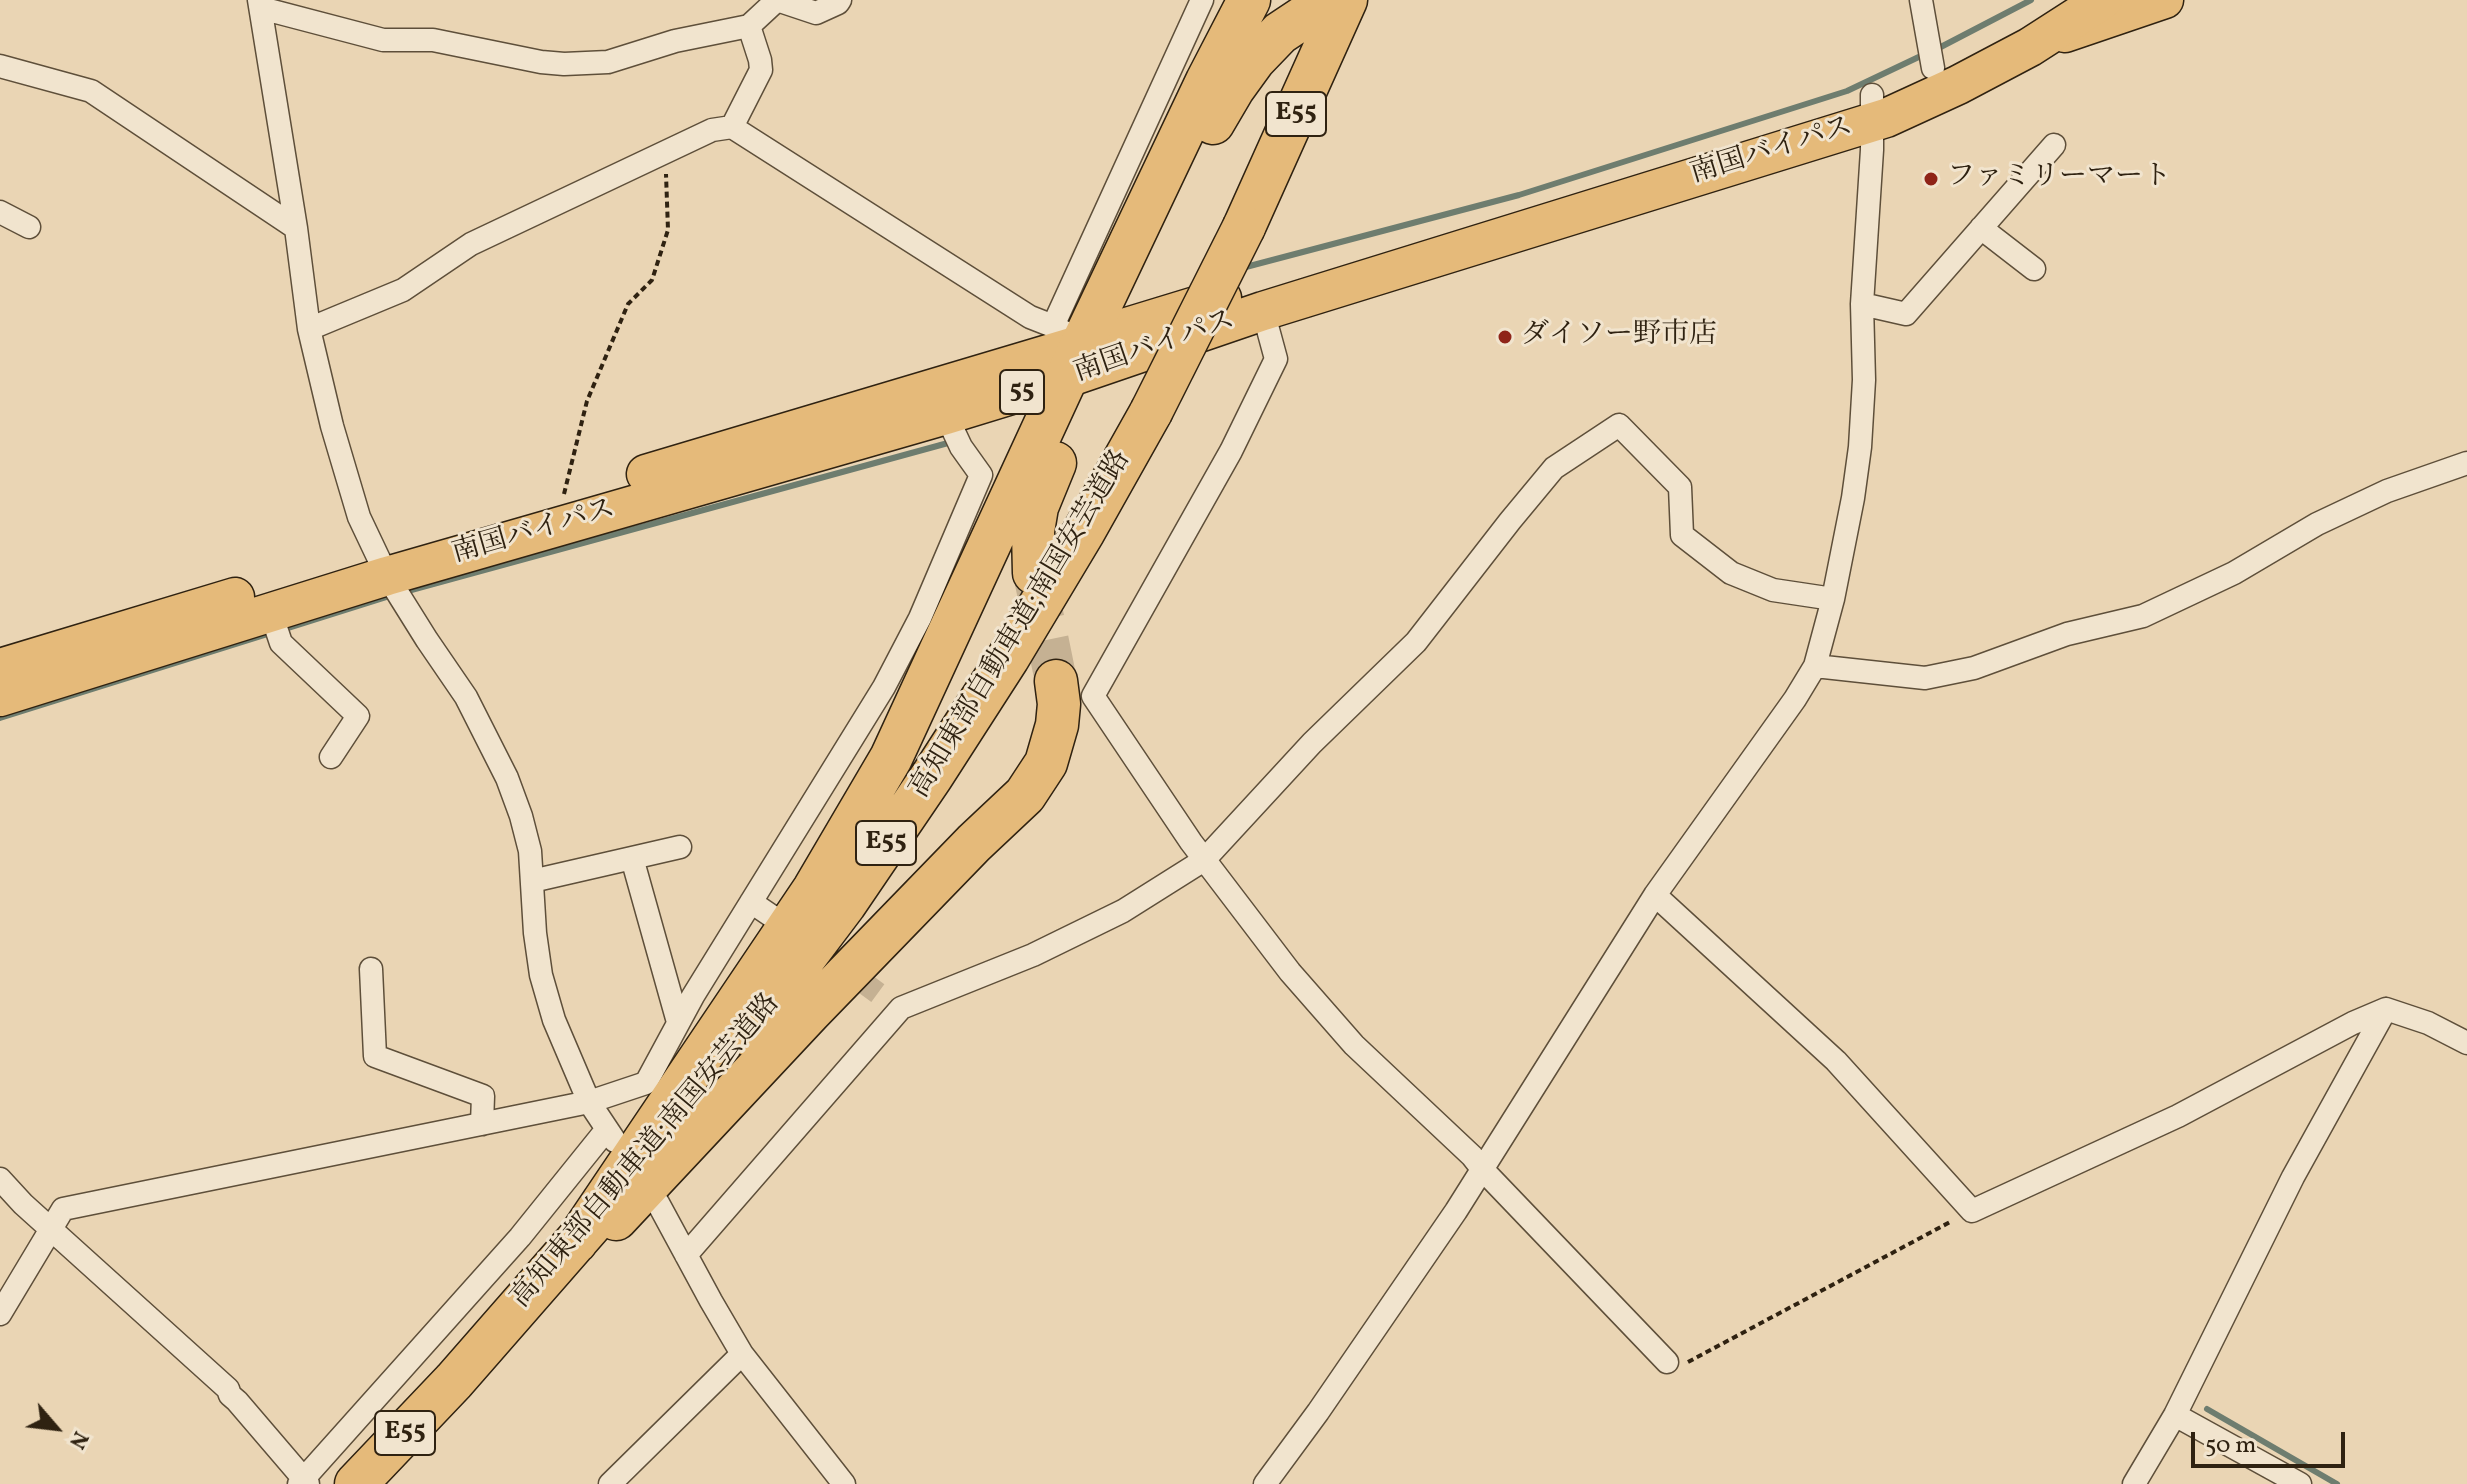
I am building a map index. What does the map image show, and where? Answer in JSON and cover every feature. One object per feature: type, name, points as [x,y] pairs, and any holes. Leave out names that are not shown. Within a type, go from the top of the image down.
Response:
[{"type":"highway","points":[[576,1242],[814,889],[891,758],[1207,81],[1249,0]]},
{"type":"highway","name":"南国バイパス","points":[[0,697],[271,613],[946,415],[1084,348],[1263,311],[1872,108],[1930,55],[1951,61],[2057,0]]},
{"type":"highway","name":"南国バイパス","points":[[1872,108],[1886,118],[1958,85],[2030,47],[2103,0]]},
{"type":"highway","points":[[1034,573],[1033,531],[1037,507],[1084,348],[1233,89],[1254,60],[1280,33],[1328,6]]},
{"type":"highway","name":"高知東部自動車道;南国安芸道路","points":[[356,1484],[454,1381],[683,1116],[845,904],[932,776],[1008,658],[1151,412],[1244,227],[1328,6]]},
{"type":"highway","name":"南国バイパス","points":[[0,668],[390,579],[562,499],[1084,348],[1723,148],[1872,108]]},
{"type":"highway","points":[[454,1381],[545,1295],[810,1012],[974,843],[1025,795],[1046,763],[1057,725],[1059,704],[1056,681]]},
{"type":"main road","points":[[2030,47],[2165,0]]},
{"type":"street","points":[[0,1179],[23,1204],[228,1389],[304,1482],[611,1135],[589,1102],[562,1040],[541,975],[530,851],[507,778],[466,697],[390,579],[359,517],[332,426],[309,329],[260,4],[383,40],[433,40],[564,64],[608,62],[675,41],[749,26],[777,0],[816,13],[840,0]]},
{"type":"street","points":[[309,329],[403,290],[471,244],[712,130],[732,127],[1030,317],[1084,348],[1202,0]]},
{"type":"street","points":[[1921,0],[1930,55]]},
{"type":"street","points":[[732,127],[761,70],[749,26]]},
{"type":"street","points":[[0,66],[91,91],[296,228]]},
{"type":"street","points":[[1265,1484],[1318,1412],[1483,1170],[1655,895],[1795,699],[1815,666],[1833,599],[1860,447],[1864,380],[1862,304],[1872,108]]},
{"type":"street","points":[[1862,304],[1906,314],[2054,145]]},
{"type":"street","points":[[0,212],[29,227]]},
{"type":"street","points":[[1981,228],[2034,269]]},
{"type":"street","points":[[1263,311],[1276,359],[1231,451],[1093,696],[1204,860],[1290,972],[1354,1045],[1472,1156],[1667,1362]]},
{"type":"street","points":[[0,1314],[63,1209],[589,1102],[646,1083],[678,1022],[884,687],[920,618],[981,475],[961,447],[946,415]]},
{"type":"street","points":[[686,1255],[892,1002],[1046,949],[1123,911],[1204,860],[1312,743],[1416,642],[1554,468],[1619,425],[1680,487],[1682,535],[1731,573],[1773,590],[1833,599]]},
{"type":"street","points":[[1815,666],[1925,678],[1974,668],[2067,634],[2143,616],[2234,573],[2317,524],[2387,491],[2467,463]]},
{"type":"street","points":[[271,613],[281,643],[358,716],[331,757]]},
{"type":"street","points":[[532,881],[680,847]]},
{"type":"street","points":[[632,858],[678,1022]]},
{"type":"street","points":[[1655,895],[1836,1061],[1972,1211],[2178,1116],[2353,1023],[2386,1009],[2428,1023],[2467,1043]]},
{"type":"street","points":[[751,902],[773,917]]},
{"type":"street","points":[[371,969],[375,1056],[483,1096],[482,1124]]},
{"type":"street","points":[[2134,1484],[2175,1415],[2293,1177],[2386,1009]]},
{"type":"street","points":[[658,1203],[742,1354],[844,1484]]},
{"type":"street","points":[[610,1484],[742,1354]]},
{"type":"street","points":[[2175,1415],[2300,1484]]},
{"type":"path","points":[[562,499],[587,401],[628,304],[652,280],[668,230],[665,152]]},
{"type":"path","points":[[1667,1362],[1678,1368],[1972,1211]]},
{"type":"waterway","points":[[1935,50],[2031,0]]},
{"type":"waterway","points":[[1242,268],[1519,195],[1847,91],[1925,54]]},
{"type":"waterway","points":[[404,592],[948,443]]},
{"type":"waterway","points":[[282,630],[393,595]]},
{"type":"waterway","points":[[0,718],[271,633]]},
{"type":"waterway","points":[[2207,1409],[2337,1484]]},
{"type":"tunnel","points":[[1035,578],[1056,681]]},
{"type":"tunnel","points":[[807,941],[883,997]]},
{"type":"place","name":"ファミリーマート","points":[[1931,179]]},
{"type":"place","name":"ダイソー野市店","points":[[1505,337]]}]
